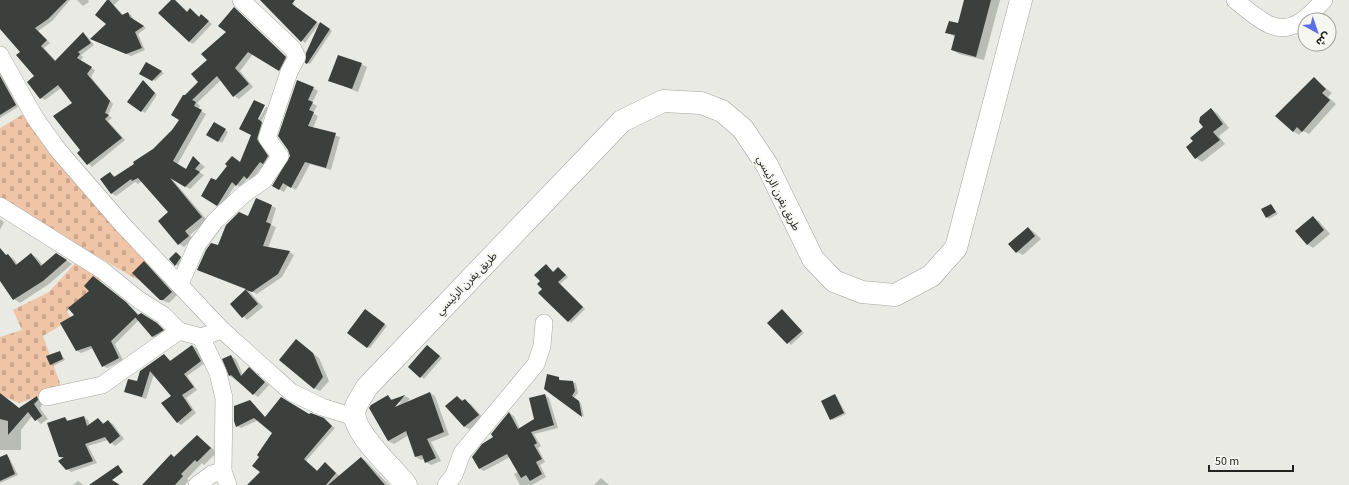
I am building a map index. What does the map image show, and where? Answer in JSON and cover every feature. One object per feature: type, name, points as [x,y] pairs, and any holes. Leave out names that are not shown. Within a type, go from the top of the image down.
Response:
[{"type":"main road","name":"طريق يفرن الرئيسي","points":[[354,417],[355,408],[367,387],[622,121],[663,101],[701,103],[722,111],[743,129],[767,165],[813,259],[834,281],[862,292],[895,295],[931,276],[956,248],[1021,0]]},
{"type":"main road","points":[[354,417],[363,435],[406,485]]},
{"type":"street","points":[[180,284],[197,245],[215,221],[244,194],[264,180],[280,156],[267,138],[289,72],[297,57],[293,49],[241,0]]},
{"type":"street","points":[[1235,0],[1264,22],[1281,28],[1298,24],[1324,0]]},
{"type":"street","points":[[0,55],[35,118],[58,150],[122,224],[222,330],[292,392],[322,408],[354,417]]},
{"type":"street","points":[[0,206],[102,270],[139,300],[163,315],[179,330],[201,336],[222,330]]},
{"type":"street","points":[[446,485],[454,475],[462,452],[536,364],[542,346],[544,323]]},
{"type":"street","points":[[47,397],[102,385],[179,330]]},
{"type":"street","points":[[197,485],[212,474],[225,478],[224,398],[218,373],[201,336]]},
{"type":"green space","points":[[27,112],[154,262],[138,280],[0,200],[0,128]]},
{"type":"green space","points":[[79,259],[104,277],[67,311],[71,319],[43,336],[62,389],[19,403],[0,395],[0,337],[22,330],[13,310],[49,292]]},
{"type":"building","points":[[0,0],[67,0],[48,19],[35,28],[47,40],[41,46],[55,61],[83,32],[91,43],[78,52],[80,54],[77,58],[92,67],[87,74],[110,101],[105,113],[109,115],[105,119],[122,138],[87,165],[77,153],[80,150],[53,116],[72,103],[58,85],[40,99],[27,82],[34,76],[16,55],[20,52],[0,29]]},
{"type":"building","points":[[107,0],[109,0],[122,15],[128,12],[130,17],[144,26],[135,32],[142,48],[126,54],[90,39],[106,24],[95,15]]},
{"type":"building","points":[[171,0],[175,0],[187,12],[190,8],[199,17],[201,14],[209,21],[189,42],[158,13]]},
{"type":"building","points":[[260,0],[295,0],[292,4],[317,22],[301,42]]},
{"type":"building","points":[[964,0],[991,0],[976,57],[951,50],[955,35],[945,33],[949,21],[958,23]]},
{"type":"building","points":[[234,7],[286,57],[279,71],[248,52],[235,68],[249,84],[233,97],[217,76],[192,100],[196,102],[194,106],[202,110],[173,161],[186,169],[193,156],[200,163],[195,169],[200,172],[185,187],[170,178],[202,217],[185,231],[189,236],[178,245],[158,221],[168,212],[138,178],[132,181],[131,179],[111,194],[100,179],[110,172],[114,177],[134,164],[133,162],[153,149],[172,130],[179,120],[171,115],[183,95],[185,95],[198,82],[191,74],[207,60],[201,54],[226,32],[218,26]]},
{"type":"building","points":[[320,22],[330,29],[307,64],[305,63],[306,53]]},
{"type":"building","points":[[338,55],[362,63],[352,89],[328,81]]},
{"type":"building","points":[[146,62],[162,71],[152,81],[139,74]]},
{"type":"building","points":[[0,76],[16,105],[0,115]]},
{"type":"building","points":[[1314,77],[1326,89],[1322,93],[1330,100],[1302,132],[1297,127],[1293,132],[1275,116]]},
{"type":"building","points":[[143,80],[155,93],[141,112],[127,102]]},
{"type":"building","points":[[297,80],[314,87],[308,100],[313,102],[309,110],[314,112],[308,126],[336,133],[326,168],[305,162],[291,188],[283,183],[279,190],[272,186],[290,156],[288,150],[278,136]]},
{"type":"building","points":[[254,100],[265,105],[258,119],[262,122],[257,139],[268,156],[263,164],[260,162],[247,179],[244,176],[236,186],[232,182],[217,206],[201,196],[211,178],[216,180],[227,166],[225,164],[232,156],[240,162],[251,135],[239,129]]},
{"type":"building","points":[[1211,108],[1223,124],[1213,132],[1220,140],[1195,159],[1186,147],[1193,141],[1190,138],[1203,127],[1199,122],[1200,117]]},
{"type":"building","points":[[214,122],[226,129],[218,142],[206,135]]},
{"type":"building","points":[[256,198],[272,205],[266,222],[271,224],[263,246],[290,251],[278,274],[252,292],[246,290],[258,304],[242,318],[230,304],[246,289],[197,270],[206,250],[211,243],[218,245],[226,225],[239,212],[248,216]]},
{"type":"building","points":[[1271,204],[1276,212],[1266,218],[1261,209]]},
{"type":"building","points":[[1313,216],[1324,230],[1307,245],[1295,231]]},
{"type":"building","points":[[1028,227],[1035,236],[1016,253],[1008,244]]},
{"type":"building","points":[[0,248],[6,255],[8,254],[16,265],[31,253],[41,266],[56,253],[67,260],[43,281],[13,300],[0,281]]},
{"type":"building","points":[[176,252],[181,257],[175,266],[169,259]]},
{"type":"building","points":[[144,261],[172,292],[163,300],[160,300],[132,273]]},
{"type":"building","points":[[546,264],[553,272],[558,267],[566,275],[558,282],[583,307],[568,322],[538,293],[542,289],[537,284],[540,281],[534,275]]},
{"type":"building","points":[[93,276],[126,302],[138,315],[111,341],[119,358],[102,367],[91,346],[76,351],[60,323],[74,315],[68,308],[89,291],[84,286]]},
{"type":"building","points":[[365,309],[385,324],[367,348],[347,333]]},
{"type":"building","points":[[782,309],[802,331],[787,344],[767,323]]},
{"type":"building","points":[[141,313],[157,323],[164,330],[152,337],[135,317]]},
{"type":"building","points":[[296,339],[313,353],[323,377],[314,389],[279,360]]},
{"type":"building","points":[[192,345],[201,361],[184,374],[194,387],[182,395],[192,410],[177,423],[161,403],[171,396],[150,371],[142,397],[124,392],[128,379],[137,381],[140,371],[164,354],[170,361]]},
{"type":"building","points":[[427,345],[440,356],[420,378],[408,367]]},
{"type":"building","points":[[60,351],[63,359],[50,365],[46,356]]},
{"type":"building","points":[[231,355],[241,376],[249,367],[265,382],[253,395],[231,375],[229,376],[222,359]]},
{"type":"building","points":[[547,374],[559,377],[559,380],[573,381],[575,391],[572,396],[579,401],[582,417],[544,389]]},
{"type":"building","points":[[430,392],[444,432],[427,439],[436,458],[425,463],[422,455],[415,457],[406,431],[388,441],[369,408],[371,405],[388,395],[391,400],[405,395],[395,407]]},
{"type":"building","points":[[0,393],[19,408],[37,396],[38,400],[34,404],[42,416],[35,421],[28,412],[8,435],[8,421],[0,419]]},
{"type":"building","points":[[545,394],[554,425],[531,432],[537,443],[534,445],[542,459],[536,462],[542,474],[530,481],[526,475],[521,478],[507,454],[479,469],[472,457],[482,444],[493,437],[491,434],[509,412],[518,429],[534,419],[529,398]]},
{"type":"building","points":[[835,394],[844,413],[830,420],[821,401]]},
{"type":"building","points":[[457,396],[462,401],[465,399],[479,415],[464,427],[445,406]]},
{"type":"building","points":[[281,397],[309,414],[311,413],[324,418],[332,426],[304,459],[317,471],[325,462],[336,473],[326,485],[247,485],[260,472],[252,466],[259,457],[257,455],[272,433],[254,418],[236,427],[234,421],[234,406],[250,400],[265,417]]},
{"type":"building","points":[[84,416],[87,426],[98,418],[103,424],[108,420],[120,436],[110,444],[105,437],[85,444],[93,461],[66,470],[58,461],[64,457],[59,457],[47,423],[65,417],[67,421]]},
{"type":"building","points":[[197,435],[211,448],[197,462],[195,460],[181,474],[183,476],[175,485],[142,485],[171,454],[174,457]]},
{"type":"building","points":[[7,454],[15,474],[0,481],[0,457]]},
{"type":"building","points":[[361,457],[385,485],[328,485]]},
{"type":"building","points":[[118,465],[123,472],[112,480],[120,485],[89,485]]}]
